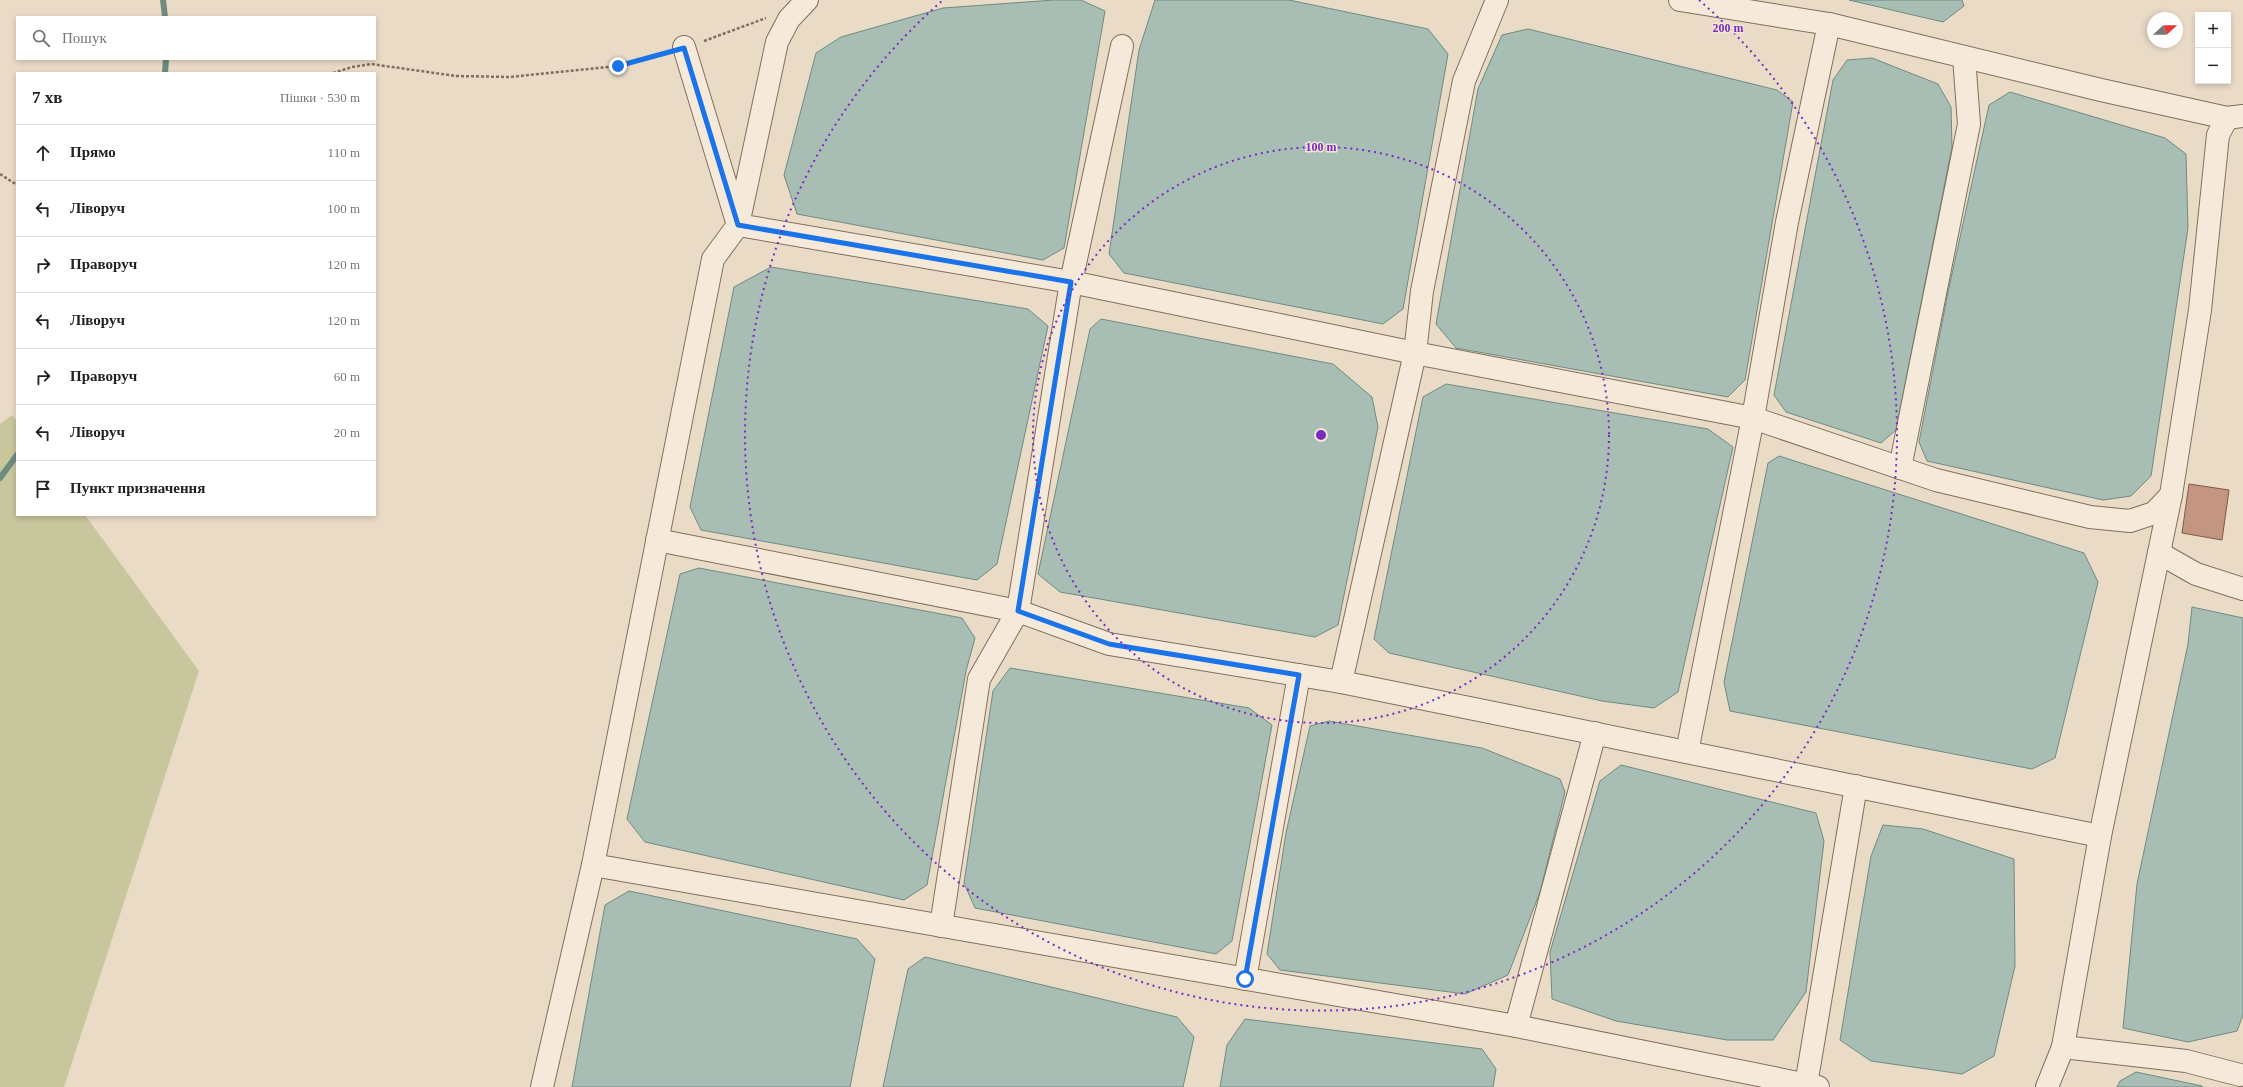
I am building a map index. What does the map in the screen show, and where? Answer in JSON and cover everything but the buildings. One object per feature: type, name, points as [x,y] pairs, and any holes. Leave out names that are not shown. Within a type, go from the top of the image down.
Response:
[{"type":"lane","points":[[542,1087],[593,865],[713,259],[738,225],[777,42],[789,19],[807,0]]},
{"type":"lane","points":[[1341,682],[1415,353],[1422,291],[1464,81],[1497,0]]},
{"type":"lane","points":[[1680,0],[1829,24],[1964,57],[2235,117]]},
{"type":"lane","points":[[1687,752],[1753,418],[1787,222],[1829,24]]},
{"type":"lane","points":[[941,926],[979,679],[1018,611],[1071,282],[1122,46]]},
{"type":"lane","points":[[684,48],[738,225]]},
{"type":"lane","points":[[1900,468],[1970,124],[1964,57]]},
{"type":"lane","points":[[2047,1087],[2063,1047],[2100,836],[2171,496],[2200,310],[2218,135],[2235,117]]},
{"type":"lane","points":[[738,225],[1071,282],[1415,353],[1753,418],[1936,480],[2097,517],[2130,521],[2154,513],[2171,496]]},
{"type":"lane","points":[[657,540],[1018,611],[1109,644],[1341,682],[2100,836]]},
{"type":"lane","points":[[2159,553],[2196,574],[2243,589]]},
{"type":"lane","points":[[1245,979],[1299,675]]},
{"type":"lane","points":[[1516,1026],[1595,734]]},
{"type":"lane","points":[[593,865],[1516,1026],[1812,1086],[1856,786]]},
{"type":"lane","points":[[2063,1047],[2186,1061],[2241,1077]]},
{"type":"path","points":[[336,72],[352,66],[371,64],[456,76],[517,76],[618,66],[684,48],[769,17]]},
{"type":"path","points":[[0,174],[16,185]]},
{"type":"green space","points":[[12,415],[16,421],[16,516],[86,516],[199,671],[64,1087],[0,1087],[0,424]]},
{"type":"shaded area","points":[[1054,0],[1081,0],[1105,11],[1064,248],[1043,260],[797,214],[784,175],[816,53],[841,37],[943,8]]},
{"type":"shaded area","points":[[1155,0],[1289,0],[1428,29],[1448,54],[1403,309],[1383,324],[1124,273],[1109,254],[1139,50]]},
{"type":"shaded area","points":[[1849,0],[1962,0],[1964,6],[1943,22]]},
{"type":"shaded area","points":[[1528,29],[1777,90],[1793,102],[1745,380],[1728,397],[1456,348],[1436,324],[1478,89],[1502,35]]},
{"type":"shaded area","points":[[1872,58],[1938,84],[1951,107],[1952,147],[1896,430],[1881,443],[1786,412],[1774,395],[1833,80],[1847,60]]},
{"type":"shaded area","points":[[2010,92],[2165,138],[2186,154],[2188,228],[2151,476],[2131,496],[2103,500],[1927,461],[1919,442],[1948,292],[1989,105]]},
{"type":"shaded area","points":[[771,267],[1028,309],[1048,326],[997,564],[977,580],[701,530],[690,507],[734,287]]},
{"type":"shaded area","points":[[1101,319],[1333,364],[1372,397],[1378,427],[1338,625],[1315,637],[1060,592],[1038,574],[1090,329]]},
{"type":"shaded area","points":[[1446,384],[1708,429],[1733,447],[1678,692],[1654,708],[1602,701],[1389,653],[1374,639],[1423,397]]},
{"type":"shaded area","points":[[1779,456],[2084,553],[2098,582],[2055,758],[2032,769],[1730,711],[1724,682],[1768,463]]},
{"type":"shaded area","points":[[699,568],[962,618],[975,638],[966,671],[927,885],[904,900],[645,842],[627,819],[680,574]]},
{"type":"shaded area","points":[[2192,607],[2243,618],[2243,1015],[2237,1031],[2188,1042],[2123,1028],[2137,884],[2188,644]]},
{"type":"shaded area","points":[[1010,668],[1249,708],[1272,725],[1232,941],[1216,954],[975,908],[964,883],[993,691]]},
{"type":"shaded area","points":[[1329,721],[1482,748],[1560,779],[1565,792],[1540,892],[1508,975],[1465,994],[1280,970],[1267,954],[1286,833],[1310,726]]},
{"type":"shaded area","points":[[1621,765],[1816,813],[1824,841],[1806,992],[1773,1040],[1727,1040],[1616,1021],[1552,999],[1550,952],[1600,781]]},
{"type":"shaded area","points":[[1883,825],[1923,829],[2014,859],[2015,966],[1994,1056],[1962,1074],[1871,1061],[1840,1040],[1871,856]]},
{"type":"shaded area","points":[[629,891],[857,939],[875,959],[850,1087],[572,1087],[605,905]]},
{"type":"shaded area","points":[[925,957],[1177,1017],[1194,1037],[1183,1087],[883,1087],[908,969]]},
{"type":"shaded area","points":[[1245,1019],[1482,1049],[1496,1069],[1493,1087],[1220,1087],[1227,1045]]},
{"type":"shaded area","points":[[2136,1072],[2203,1087],[2117,1087],[2120,1081]]},
{"type":"waterway","points":[[163,0],[165,16]]},
{"type":"waterway","points":[[165,72],[166,60]]},
{"type":"waterway","points":[[0,478],[16,456]]},
{"type":"route","points":[[618,66],[684,48],[738,225],[1071,282],[1018,611],[1109,644],[1299,675],[1245,979]]}]
